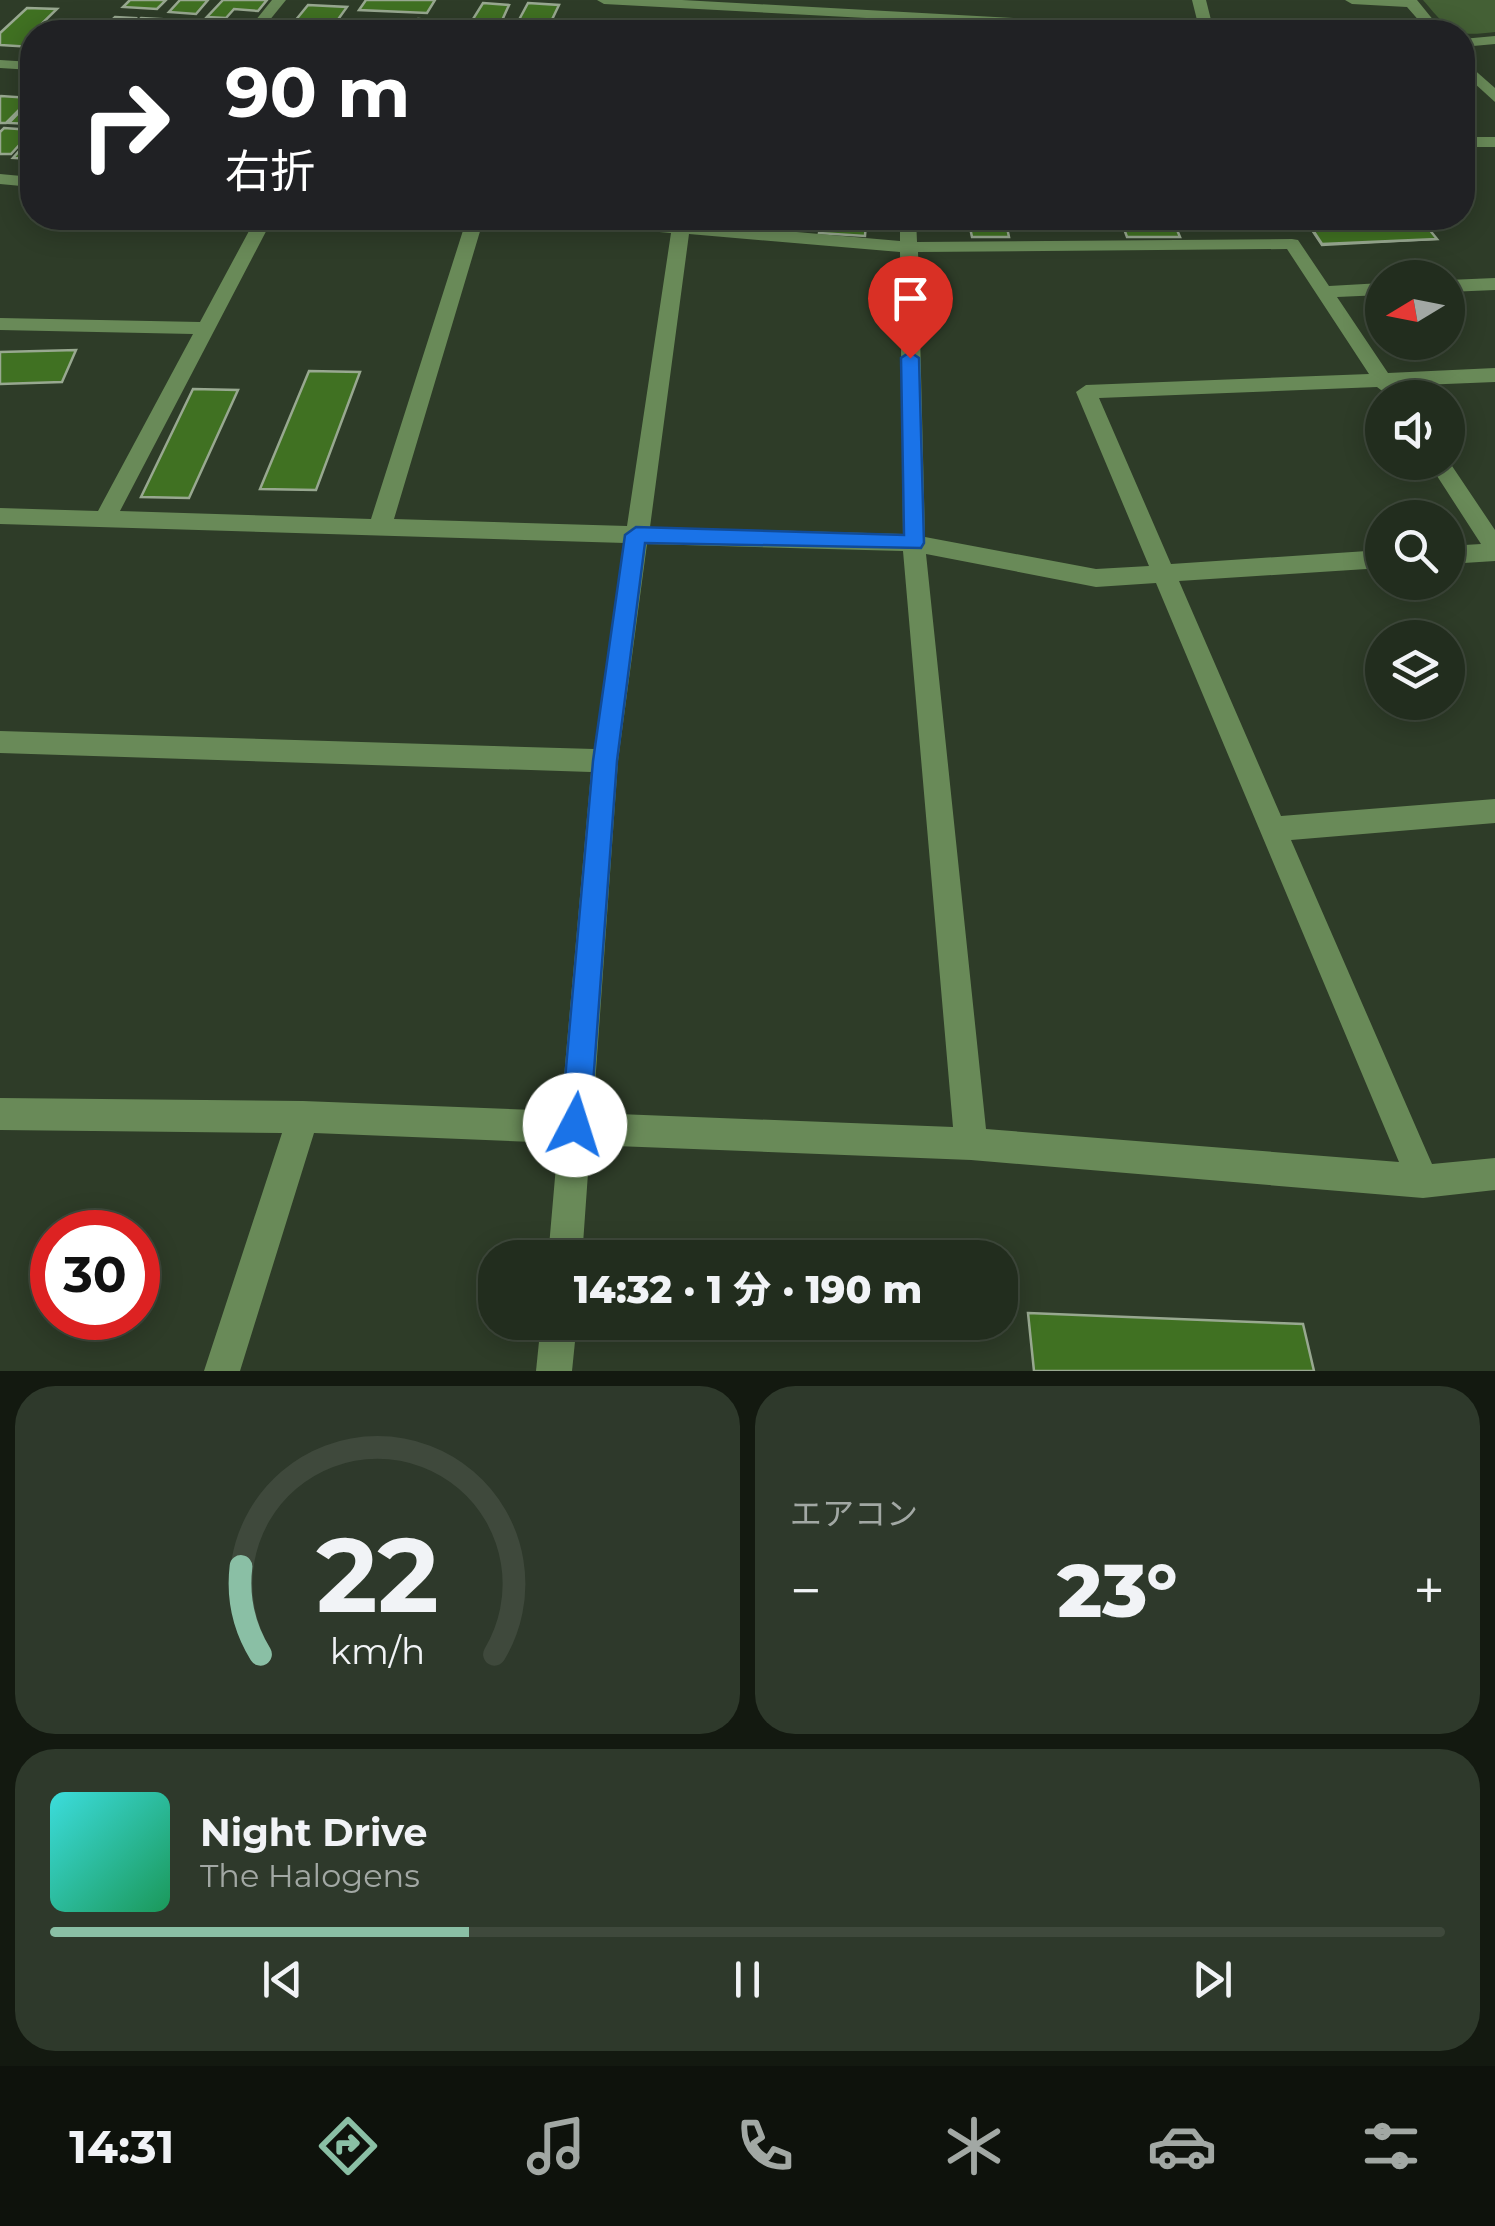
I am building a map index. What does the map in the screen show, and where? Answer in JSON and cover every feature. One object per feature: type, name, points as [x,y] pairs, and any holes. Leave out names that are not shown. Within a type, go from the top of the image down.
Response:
[{"type":"street","points":[[263,20],[279,0]]},
{"type":"street","points":[[604,0],[847,20]]},
{"type":"street","points":[[1352,0],[1411,2]]},
{"type":"street","points":[[1475,76],[1495,97]]},
{"type":"street","points":[[104,519],[258,230]]},
{"type":"street","points":[[380,527],[471,230]]},
{"type":"street","points":[[565,1240],[605,761],[681,230]]},
{"type":"street","points":[[817,230],[1292,244],[1383,380]]},
{"type":"street","points":[[908,232],[914,543],[971,1144]]},
{"type":"street","points":[[1465,285],[1495,284]]},
{"type":"street","points":[[1324,292],[1365,290]]},
{"type":"street","points":[[0,324],[208,328]]},
{"type":"street","points":[[1457,380],[1495,375]]},
{"type":"street","points":[[1365,389],[1086,392],[1422,1180]]},
{"type":"street","points":[[1450,480],[1495,550],[1465,553]]},
{"type":"street","points":[[0,516],[914,543],[1096,578],[1365,560]]},
{"type":"street","points":[[0,742],[605,761]]},
{"type":"street","points":[[1273,829],[1495,811]]},
{"type":"street","points":[[0,1114],[575,1125],[971,1144],[1422,1180],[1495,1174]]},
{"type":"street","points":[[222,1371],[303,1117]]},
{"type":"green space","points":[[1423,0],[1495,0],[1495,32],[1475,34],[1475,20],[1440,20]]},
{"type":"building","points":[[130,0],[166,0],[157,9],[123,7]]},
{"type":"building","points":[[180,0],[208,0],[196,14],[169,12]]},
{"type":"building","points":[[223,0],[267,0],[258,11],[234,9],[226,18],[207,17]]},
{"type":"building","points":[[366,0],[435,0],[427,13],[359,10]]},
{"type":"building","points":[[483,3],[509,5],[502,20],[472,20]]},
{"type":"building","points":[[528,3],[559,5],[552,20],[519,20]]},
{"type":"building","points":[[308,5],[347,7],[338,20],[296,20]]},
{"type":"building","points":[[27,8],[57,9],[46,20],[20,20],[20,46],[0,45],[0,33]]},
{"type":"building","points":[[0,97],[20,97],[20,109],[6,123],[0,123]]},
{"type":"building","points":[[20,112],[20,124],[9,123]]},
{"type":"building","points":[[4,128],[20,129],[20,144],[11,154],[0,154],[0,132]]},
{"type":"building","points":[[820,230],[865,230],[865,236],[819,233]]},
{"type":"building","points":[[971,230],[1008,230],[1009,237],[972,237]]},
{"type":"building","points":[[1124,230],[1177,230],[1180,237],[1127,237]]},
{"type":"building","points":[[1312,230],[1428,230],[1435,239],[1322,245]]},
{"type":"building","points":[[1313,230],[1430,230],[1437,239],[1322,244]]},
{"type":"building","points":[[76,350],[62,382],[0,384],[0,352]]},
{"type":"building","points":[[309,371],[360,372],[316,490],[260,489]]},
{"type":"building","points":[[193,389],[238,390],[189,498],[141,497]]},
{"type":"building","points":[[1028,1313],[1303,1324],[1314,1371],[1034,1371]]},
{"type":"route","points":[[575,1125],[605,761],[636,535],[914,543],[910,358]]}]
